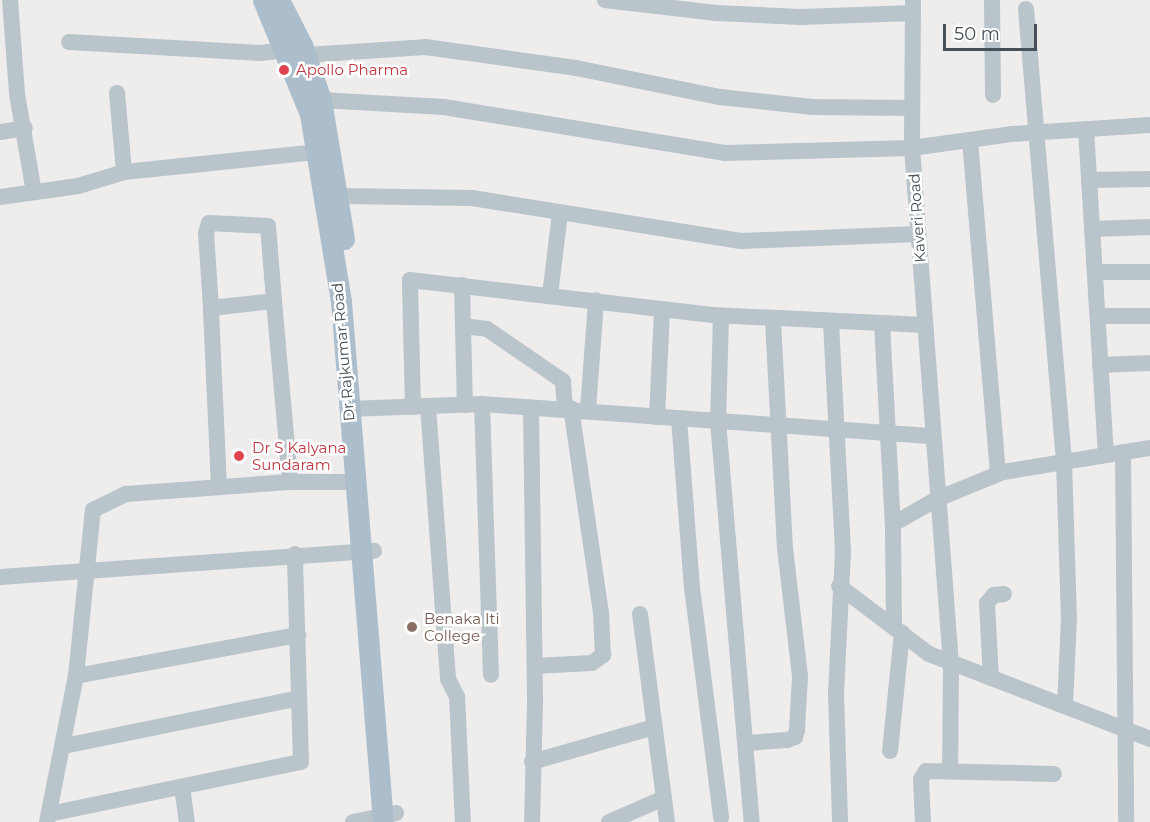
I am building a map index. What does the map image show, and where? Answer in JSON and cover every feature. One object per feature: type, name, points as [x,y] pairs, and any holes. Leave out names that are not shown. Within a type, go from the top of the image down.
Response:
[{"type":"main road","name":"Dr Rajkumar Road","points":[[263,0],[310,114],[341,302],[356,409],[390,818]]},
{"type":"main road","name":"Dr Rajkumar Road","points":[[281,0],[306,55],[321,100],[339,196],[354,302],[355,482],[368,552]]},
{"type":"street","points":[[10,0],[17,94],[25,128],[34,192]]},
{"type":"street","points":[[605,0],[801,16],[913,6]]},
{"type":"street","points":[[992,0],[993,95]]},
{"type":"street","name":"Kaveri Road","points":[[913,6],[912,148],[936,499],[951,664],[950,770]]},
{"type":"street","points":[[1026,9],[1064,461],[1069,605],[1065,705]]},
{"type":"street","points":[[69,42],[251,52],[285,50]]},
{"type":"street","points":[[306,55],[425,47],[576,68],[720,96],[812,107],[912,108]]},
{"type":"street","points":[[117,93],[124,172]]},
{"type":"street","points":[[321,100],[444,107],[724,153],[912,148],[1036,132],[1150,125]]},
{"type":"street","points":[[0,132],[25,128]]},
{"type":"street","points":[[1086,129],[1100,365],[1114,453],[1126,822]]},
{"type":"street","points":[[970,140],[998,474]]},
{"type":"street","points":[[0,197],[78,186],[124,172],[316,152]]},
{"type":"street","points":[[1089,180],[1150,179]]},
{"type":"street","points":[[339,196],[472,198],[560,214],[741,240],[918,234]]},
{"type":"street","points":[[550,295],[560,214]]},
{"type":"street","points":[[219,487],[206,233],[209,223],[268,226],[290,482]]},
{"type":"street","points":[[1092,229],[1150,227]]},
{"type":"street","points":[[1095,272],[1150,272]]},
{"type":"street","points":[[463,822],[457,697],[448,679],[420,406],[410,280],[721,316],[831,323],[925,325]]},
{"type":"street","points":[[462,285],[463,326],[473,405],[491,675]]},
{"type":"street","points":[[588,410],[596,300]]},
{"type":"street","points":[[211,308],[274,301]]},
{"type":"street","points":[[657,417],[662,309]]},
{"type":"street","points":[[721,316],[718,421],[752,822]]},
{"type":"street","points":[[1098,316],[1150,316]]},
{"type":"street","points":[[746,743],[787,740],[795,737],[797,730],[800,676],[777,428],[773,320]]},
{"type":"street","points":[[831,323],[843,551],[839,586],[836,701],[840,822]]},
{"type":"street","points":[[882,324],[898,630],[890,751]]},
{"type":"street","points":[[463,326],[487,329],[563,381],[601,613],[603,655],[592,663],[535,666]]},
{"type":"street","points":[[1100,365],[1150,363]]},
{"type":"street","points":[[356,409],[473,405],[531,409],[568,408],[777,428],[933,436]]},
{"type":"street","points":[[531,409],[535,666],[532,822]]},
{"type":"street","points":[[679,419],[692,587],[717,819],[751,802]]},
{"type":"street","points":[[893,525],[936,499],[998,474],[1150,448]]},
{"type":"street","points":[[295,554],[302,762],[48,818],[76,676],[93,510],[126,494],[290,482],[355,482]]},
{"type":"street","points":[[0,577],[295,554],[368,552]]},
{"type":"street","points":[[839,586],[898,630],[951,664],[1065,705],[1150,739]]},
{"type":"street","points":[[991,678],[987,603],[994,595],[1004,594]]},
{"type":"street","points":[[640,614],[667,822]]},
{"type":"street","points":[[76,676],[297,635]]},
{"type":"street","points":[[64,746],[299,698]]},
{"type":"street","points":[[532,762],[654,728]]},
{"type":"street","points":[[923,822],[921,779],[926,771],[1054,774]]},
{"type":"street","points":[[182,787],[187,822]]},
{"type":"street","points":[[609,822],[664,798]]},
{"type":"street","points":[[353,822],[390,818]]},
{"type":"place","name":"Apollo Pharma","points":[[284,70]]},
{"type":"place","name":"Dr S Kalyana Sundaram","points":[[239,456]]},
{"type":"place","name":"Benaka Iti College","points":[[412,627]]}]
